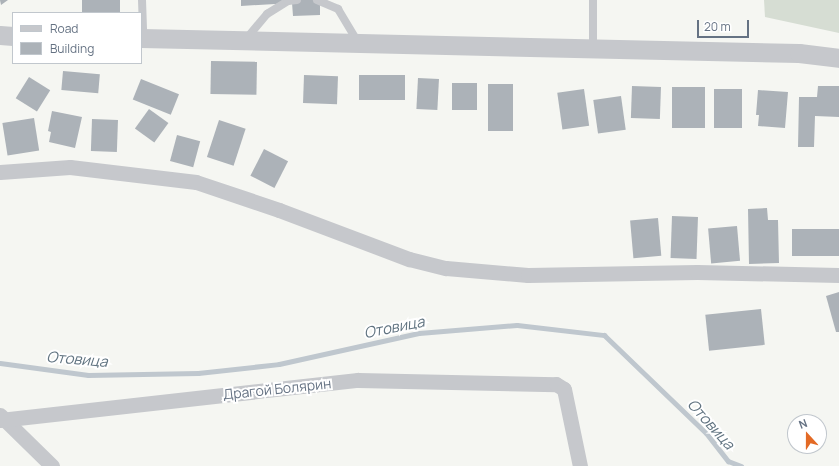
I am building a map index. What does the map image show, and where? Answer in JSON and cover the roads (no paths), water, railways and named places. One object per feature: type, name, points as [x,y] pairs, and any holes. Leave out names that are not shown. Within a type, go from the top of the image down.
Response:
[{"type":"street","points":[[0,35],[12,36]]},
{"type":"street","points":[[142,38],[799,53],[839,58]]},
{"type":"street","points":[[0,172],[70,168],[196,182],[279,210],[409,259],[446,268],[528,275],[697,272],[839,276]]},
{"type":"street","name":"Драгой Болярин","points":[[1,418],[358,380],[556,384],[564,389],[580,466]]},
{"type":"street","points":[[1,418],[52,466]]},
{"type":"lane","points":[[142,0],[142,38]]},
{"type":"lane","points":[[245,40],[267,14],[288,1],[297,0]]},
{"type":"lane","points":[[317,0],[338,9],[357,42]]},
{"type":"lane","points":[[593,0],[593,48]]},
{"type":"waterway","name":"Отовица","points":[[0,363],[88,375],[198,373],[279,364],[419,333],[517,325],[604,335],[706,433],[728,461],[741,466]]}]
